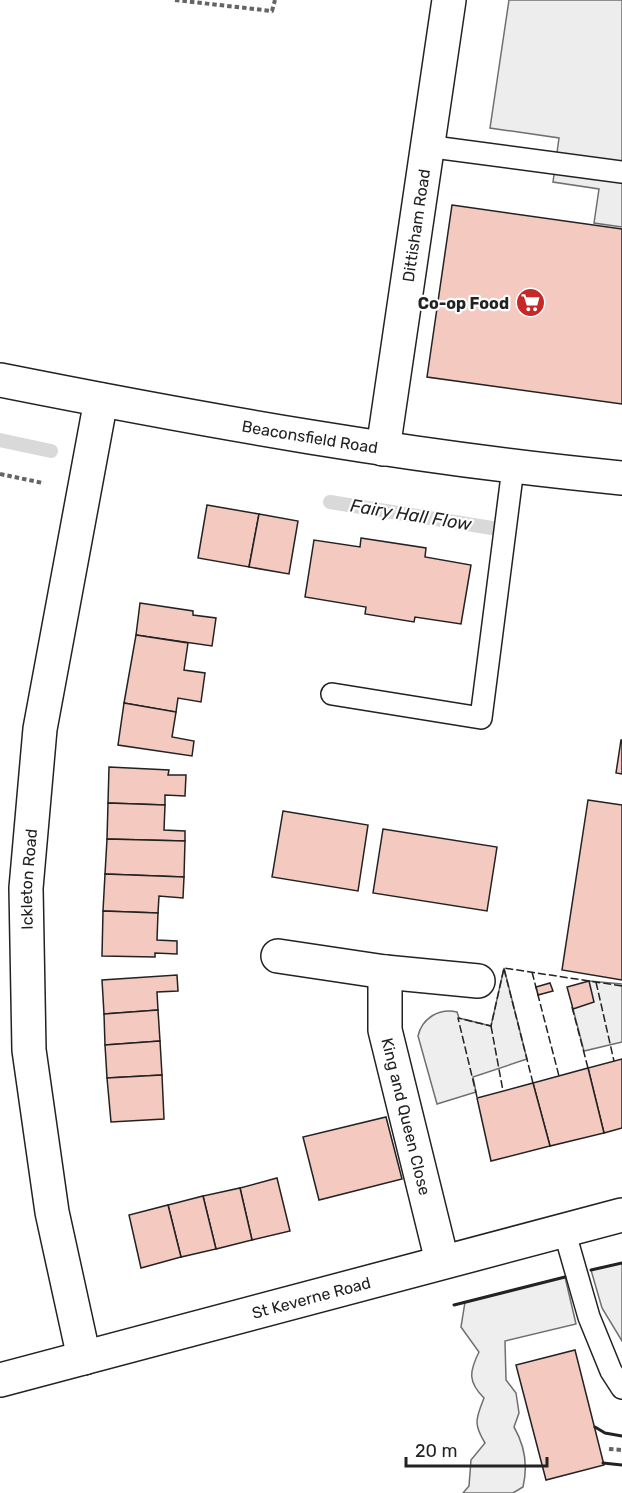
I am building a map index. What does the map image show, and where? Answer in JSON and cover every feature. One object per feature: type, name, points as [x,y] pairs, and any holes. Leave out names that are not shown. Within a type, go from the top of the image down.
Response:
[{"type":"street","name":"Dittisham Road","points":[[383,449],[449,0]]},
{"type":"street","name":"Beaconsfield Road","points":[[0,380],[383,449],[513,468],[622,478]]},
{"type":"street","name":"Ickleton Road","points":[[84,1358],[52,1212],[29,1050],[26,888],[40,729],[101,400]]},
{"type":"street","points":[[278,956],[385,972],[478,981]]},
{"type":"street","name":"King and Queen Close","points":[[385,972],[385,1030],[442,1261]]},
{"type":"street","name":"St Keverne Road","points":[[0,1380],[622,1215]]},
{"type":"lane","points":[[426,146],[622,172]]},
{"type":"lane","points":[[332,694],[481,718],[513,468]]},
{"type":"lane","points":[[564,1230],[589,1317],[610,1371],[622,1388]]},
{"type":"path","points":[[175,0],[272,11],[275,0]]},
{"type":"path","points":[[0,474],[53,484]]},
{"type":"path","points":[[609,1449],[622,1450]]},
{"type":"shaded area","points":[[509,0],[622,0],[622,227],[594,223],[599,189],[553,182],[559,138],[490,128]]},
{"type":"shaded area","points":[[504,968],[527,1059],[473,1077],[476,1092],[437,1104],[418,1036],[420,1030],[427,1019],[438,1013],[450,1011],[457,1012],[459,1018],[491,1026]]},
{"type":"shaded area","points":[[589,981],[622,984],[622,1042],[584,1051],[573,1009]]},
{"type":"shaded area","points":[[622,1263],[622,1341],[602,1308],[591,1270]]},
{"type":"shaded area","points":[[565,1277],[576,1324],[505,1341],[506,1380],[516,1393],[519,1413],[514,1427],[521,1441],[524,1456],[523,1487],[513,1493],[463,1493],[469,1486],[471,1460],[485,1443],[477,1426],[484,1398],[475,1387],[472,1376],[473,1365],[479,1352],[461,1327],[465,1302]]},
{"type":"building","name":"Co-op Food","points":[[452,205],[622,229],[622,404],[427,377]]},
{"type":"building","points":[[207,505],[259,514],[249,567],[198,558]]},
{"type":"building","points":[[259,514],[298,521],[289,574],[249,567]]},
{"type":"building","points":[[361,538],[426,548],[425,557],[471,565],[461,624],[415,617],[414,622],[365,614],[366,607],[305,597],[314,540],[360,547]]},
{"type":"building","points":[[140,603],[193,611],[193,615],[216,618],[212,646],[136,635]]},
{"type":"building","points":[[136,635],[188,643],[184,670],[205,673],[201,702],[178,698],[176,712],[124,703]]},
{"type":"building","points":[[124,703],[176,712],[172,737],[194,741],[192,756],[118,745]]},
{"type":"building","points":[[622,740],[622,774],[616,773]]},
{"type":"building","points":[[109,767],[169,770],[168,775],[186,775],[185,796],[165,795],[165,805],[108,803]]},
{"type":"building","points":[[588,800],[622,805],[622,980],[562,970]]},
{"type":"building","points":[[108,803],[165,805],[164,830],[185,831],[185,841],[107,839]]},
{"type":"building","points":[[283,811],[368,825],[358,891],[272,877]]},
{"type":"building","points":[[383,829],[497,847],[487,911],[373,893]]},
{"type":"building","points":[[107,839],[185,841],[184,877],[105,874]]},
{"type":"building","points":[[105,874],[184,877],[183,898],[159,896],[158,913],[103,911]]},
{"type":"building","points":[[103,911],[158,913],[157,940],[177,941],[177,954],[155,953],[155,957],[102,956]]},
{"type":"building","points":[[177,975],[178,991],[157,992],[158,1010],[104,1014],[102,980]]},
{"type":"building","points":[[589,981],[594,1002],[573,1009],[567,987]]},
{"type":"building","points":[[550,983],[553,991],[538,995],[536,987]]},
{"type":"building","points":[[158,1010],[160,1041],[105,1045],[104,1014]]},
{"type":"building","points":[[160,1041],[162,1075],[107,1078],[105,1045]]},
{"type":"building","points":[[622,1059],[622,1128],[604,1133],[588,1068]]},
{"type":"building","points":[[588,1068],[604,1133],[550,1146],[533,1083]]},
{"type":"building","points":[[162,1075],[164,1119],[111,1122],[107,1078]]},
{"type":"building","points":[[533,1083],[550,1146],[491,1161],[477,1098]]},
{"type":"building","points":[[386,1117],[402,1179],[319,1200],[303,1137]]},
{"type":"building","points":[[277,1178],[290,1231],[252,1240],[240,1188]]},
{"type":"building","points":[[240,1188],[252,1240],[216,1249],[203,1196]]},
{"type":"building","points":[[203,1196],[216,1249],[181,1257],[168,1205]]},
{"type":"building","points":[[168,1205],[181,1257],[141,1268],[129,1215]]},
{"type":"building","points":[[575,1350],[604,1465],[546,1480],[516,1365]]},
{"type":"waterway","name":"Fairy Hall Flow","points":[[0,440],[51,451]]},
{"type":"waterway","name":"Fairy Hall Flow","points":[[330,502],[492,528]]},
{"type":"fence","points":[[477,1097],[458,1018],[491,1026],[504,968],[622,986]]},
{"type":"fence","points":[[504,969],[533,1083]]},
{"type":"fence","points":[[532,972],[559,1076]]},
{"type":"fence","points":[[596,982],[614,1061]]},
{"type":"fence","points":[[572,1007],[588,1068]]},
{"type":"fence","points":[[491,1026],[503,1091]]},
{"type":"wall","points":[[591,1270],[622,1263]]},
{"type":"wall","points":[[454,1305],[565,1277]]},
{"type":"wall","points":[[595,1427],[605,1433],[622,1436]]},
{"type":"wall","points":[[603,1463],[622,1465]]},
{"type":"place","name":"Co-op Food","points":[[530,303]]}]
